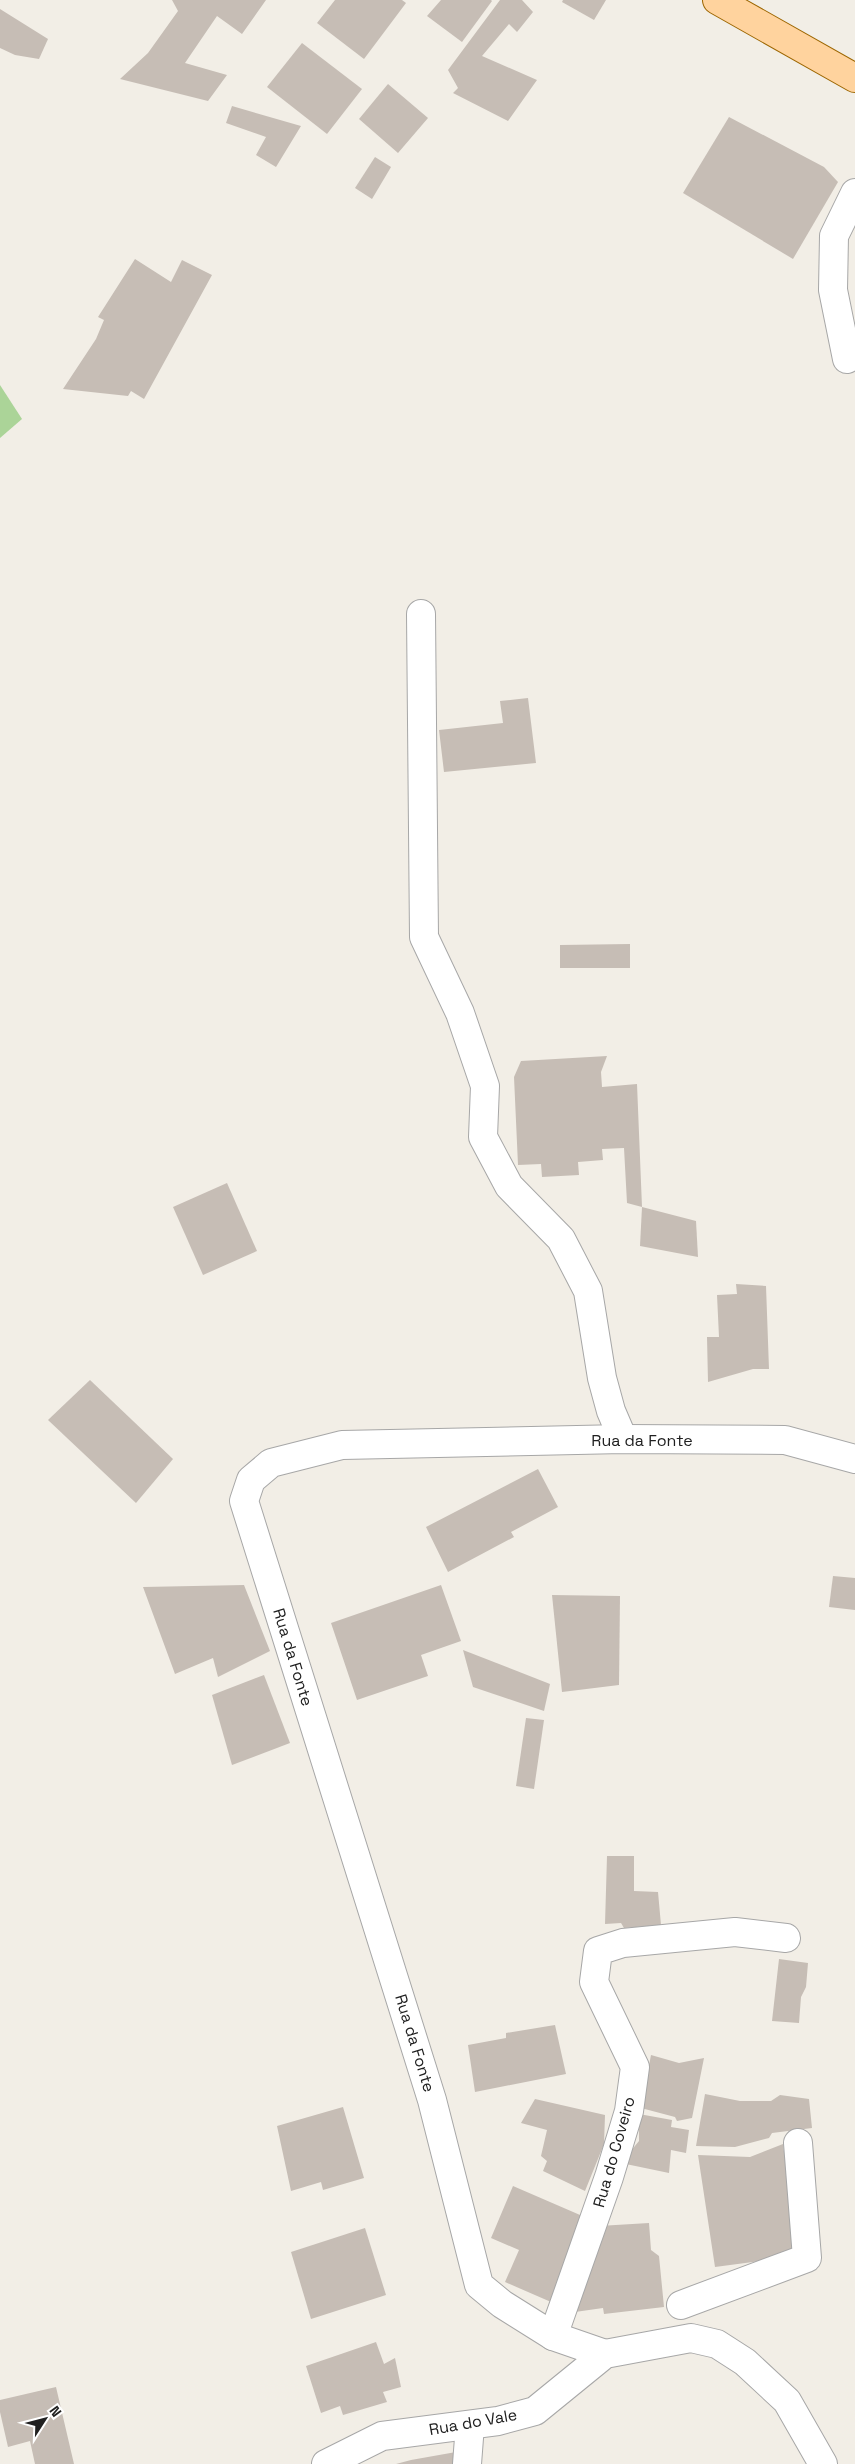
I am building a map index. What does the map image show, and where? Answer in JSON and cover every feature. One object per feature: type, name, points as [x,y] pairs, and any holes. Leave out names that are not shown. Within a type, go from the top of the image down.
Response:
[{"type":"main road","points":[[717,0],[855,78]]},
{"type":"street","points":[[847,359],[833,290],[834,236],[855,193]]},
{"type":"street","points":[[421,614],[424,937],[460,1013],[485,1086],[483,1137],[509,1186],[561,1238],[588,1291],[602,1378],[611,1411],[623,1439]]},
{"type":"street","name":"Rua da Fonte","points":[[605,2354],[553,2336],[502,2304],[479,2285],[432,2100],[244,1501],[251,1480],[271,1463],[342,1445],[623,1439],[786,1440],[855,1459]]},
{"type":"street","name":"Rua do Coveiro","points":[[553,2336],[610,2177],[629,2111],[635,2067],[594,1982],[598,1951],[622,1943],[735,1932],[786,1938]]},
{"type":"street","points":[[681,2305],[807,2258],[798,2143]]},
{"type":"street","points":[[605,2354],[691,2338],[718,2344],[745,2362],[787,2400],[824,2464]]},
{"type":"street","name":"Rua do Vale","points":[[326,2464],[382,2436],[498,2421],[535,2410],[605,2354]]},
{"type":"street","points":[[467,2464],[470,2425]]},
{"type":"green space","points":[[0,385],[22,419],[0,438]]},
{"type":"building","points":[[172,0],[266,0],[242,34],[217,16],[185,63],[227,75],[208,101],[120,79],[148,53],[178,11]]},
{"type":"building","points":[[335,0],[402,0],[406,3],[364,59],[317,23]]},
{"type":"building","points":[[441,0],[492,1],[462,42],[427,16]]},
{"type":"building","points":[[500,0],[522,0],[533,12],[517,32],[509,24],[482,56],[537,80],[508,121],[453,93],[458,88],[448,70]]},
{"type":"building","points":[[563,0],[606,0],[594,20],[562,2]]},
{"type":"building","points":[[0,9],[48,39],[39,59],[15,55],[0,48]]},
{"type":"building","points":[[302,43],[362,89],[327,134],[267,87]]},
{"type":"building","points":[[388,84],[428,118],[398,153],[359,119]]},
{"type":"building","points":[[232,106],[301,126],[276,167],[256,155],[266,137],[226,123]]},
{"type":"building","points":[[729,117],[824,167],[838,182],[793,259],[683,193]]},
{"type":"building","points":[[375,157],[391,167],[372,199],[355,188]]},
{"type":"building","points":[[135,259],[171,282],[182,260],[212,275],[144,399],[131,391],[128,396],[63,389],[96,339],[104,320],[98,317]]},
{"type":"building","points":[[528,698],[536,763],[444,772],[439,730],[503,723],[500,701]]},
{"type":"building","points":[[630,944],[630,968],[560,968],[560,945]]},
{"type":"building","points":[[607,1056],[601,1072],[602,1087],[637,1084],[642,1207],[627,1203],[624,1148],[602,1149],[603,1160],[578,1162],[579,1175],[542,1177],[541,1164],[518,1165],[514,1077],[521,1061]]},
{"type":"building","points":[[227,1183],[257,1251],[203,1275],[173,1207]]},
{"type":"building","points":[[642,1207],[696,1221],[698,1257],[640,1246]]},
{"type":"building","points":[[736,1284],[766,1286],[769,1369],[753,1369],[708,1382],[707,1337],[719,1337],[717,1295],[737,1294]]},
{"type":"building","points":[[90,1380],[173,1459],[136,1503],[48,1420]]},
{"type":"building","points":[[538,1469],[558,1507],[511,1532],[514,1537],[448,1572],[426,1527]]},
{"type":"building","points":[[833,1576],[855,1578],[855,1610],[829,1607]]},
{"type":"building","points":[[244,1585],[270,1651],[218,1677],[213,1658],[175,1674],[143,1587]]},
{"type":"building","points":[[441,1585],[461,1641],[421,1655],[428,1676],[357,1700],[331,1623]]},
{"type":"building","points":[[552,1595],[620,1596],[619,1685],[562,1692]]},
{"type":"building","points":[[463,1650],[550,1684],[544,1711],[473,1687]]},
{"type":"building","points":[[264,1675],[290,1743],[232,1765],[212,1695]]},
{"type":"building","points":[[526,1718],[544,1720],[534,1789],[516,1786]]},
{"type":"building","points":[[607,1856],[634,1856],[634,1891],[658,1892],[661,1925],[624,1928],[621,1923],[605,1924]]},
{"type":"building","points":[[779,1959],[808,1963],[806,1987],[801,1997],[799,2023],[772,2021]]},
{"type":"building","points":[[555,2025],[566,2074],[475,2092],[468,2045],[506,2038],[506,2033]]},
{"type":"building","points":[[651,2055],[679,2063],[704,2058],[692,2118],[677,2121],[675,2117],[641,2108]]},
{"type":"building","points":[[705,2094],[740,2101],[771,2101],[780,2095],[809,2099],[812,2128],[772,2133],[769,2138],[735,2147],[696,2146]]},
{"type":"building","points":[[535,2099],[605,2115],[604,2144],[585,2191],[543,2171],[547,2161],[541,2156],[547,2130],[521,2123]]},
{"type":"building","points":[[343,2107],[364,2178],[323,2190],[321,2182],[291,2191],[277,2126]]},
{"type":"building","points":[[639,2114],[672,2120],[671,2127],[689,2130],[686,2153],[671,2150],[669,2173],[621,2163],[639,2141]]},
{"type":"building","points":[[783,2144],[797,2250],[784,2258],[715,2267],[698,2155],[750,2157]]},
{"type":"building","points":[[513,2186],[587,2218],[551,2302],[505,2282],[519,2250],[491,2238]]},
{"type":"building","points":[[649,2223],[651,2250],[659,2256],[664,2307],[604,2314],[603,2308],[575,2312],[599,2226]]},
{"type":"building","points":[[365,2228],[386,2295],[311,2319],[291,2252]]},
{"type":"building","points":[[376,2342],[384,2364],[395,2358],[401,2387],[383,2392],[387,2402],[343,2415],[340,2406],[321,2413],[306,2366]]},
{"type":"building","points":[[56,2387],[74,2464],[35,2464],[30,2441],[8,2447],[0,2412],[0,2400]]},
{"type":"building","points":[[456,2452],[459,2464],[396,2464],[411,2460]]}]
